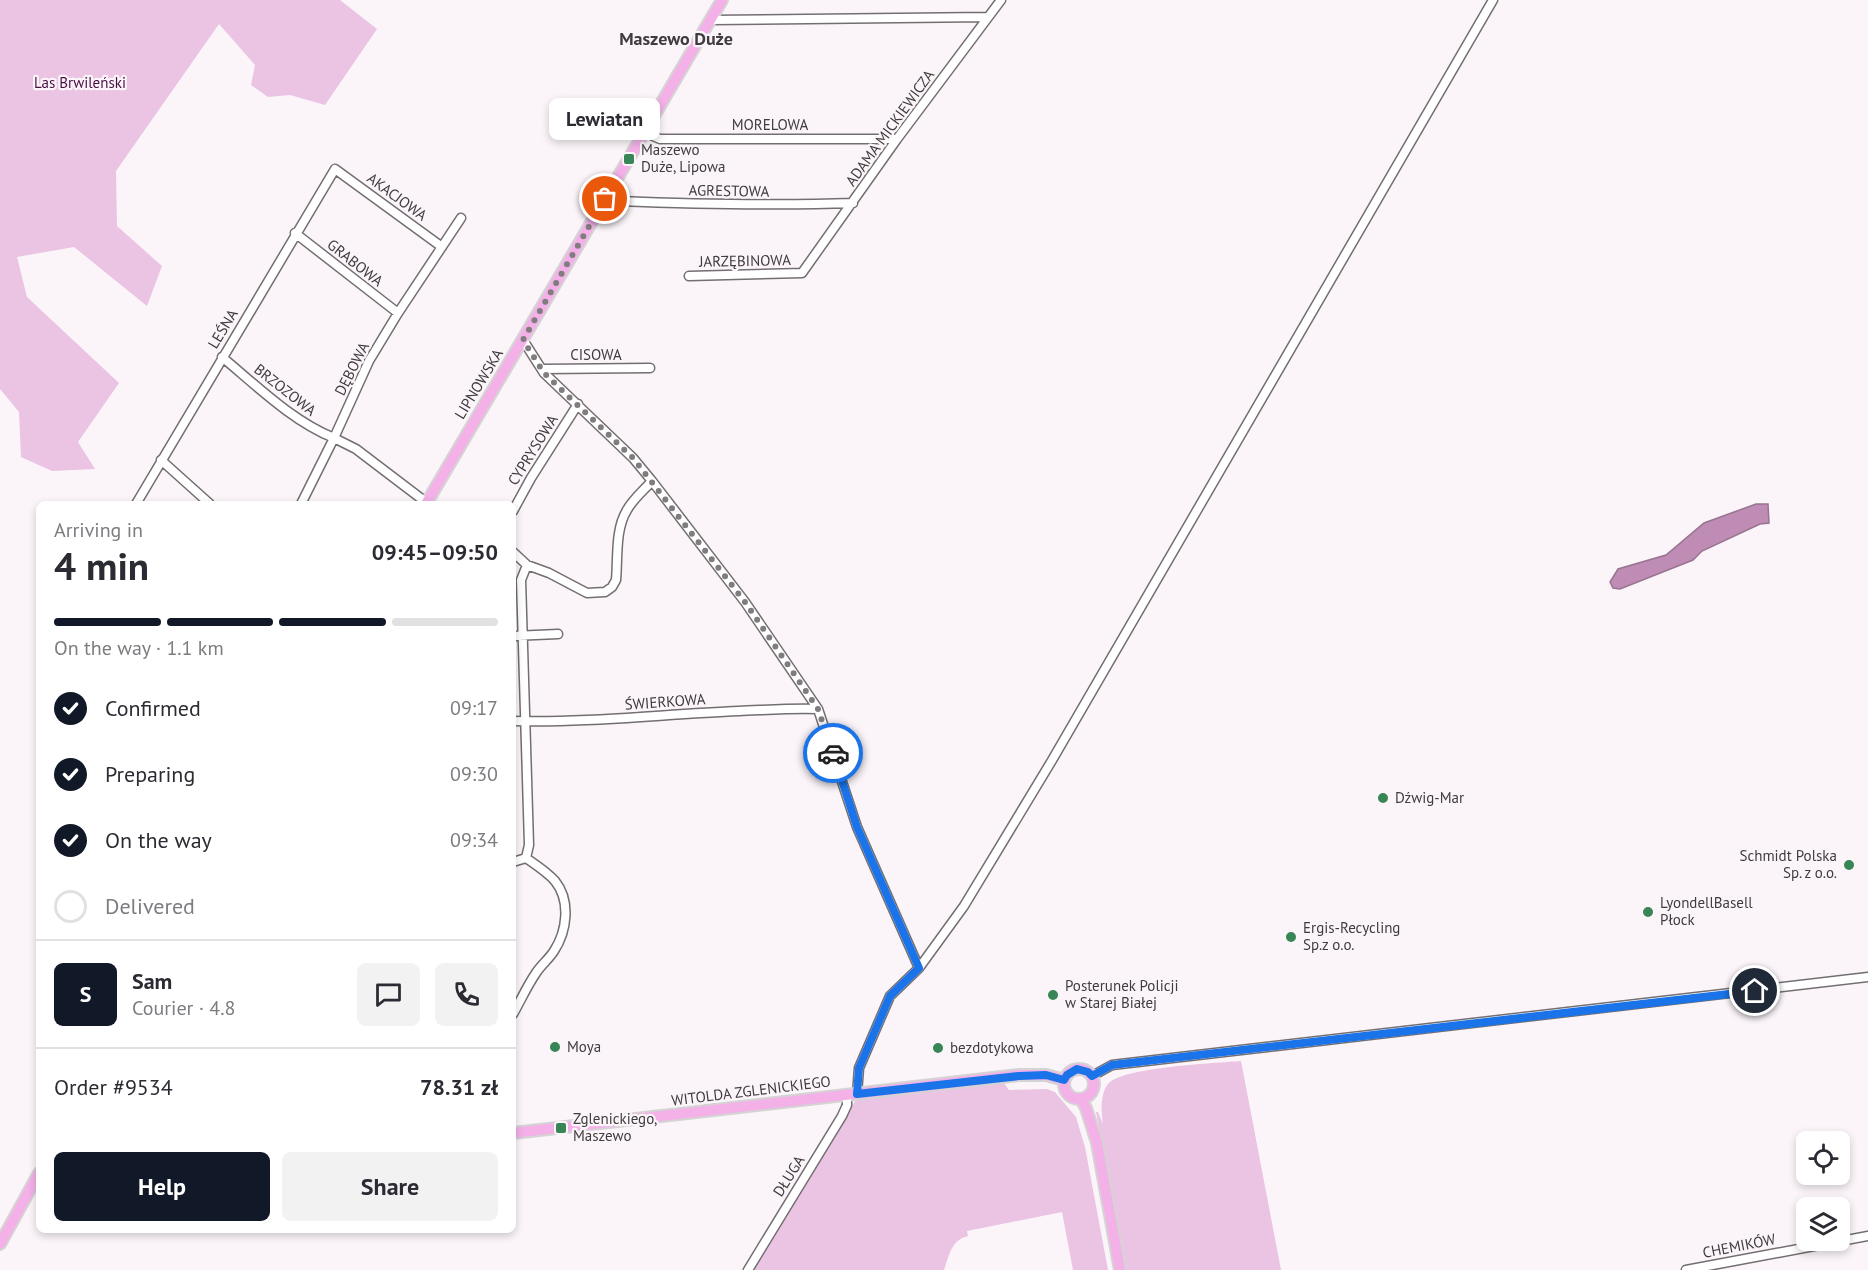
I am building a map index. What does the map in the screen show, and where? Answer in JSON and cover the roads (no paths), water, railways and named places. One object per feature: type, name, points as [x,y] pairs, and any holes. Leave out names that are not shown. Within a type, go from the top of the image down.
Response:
[{"type":"main road","name":"LIPNOWSKA","points":[[427,501],[722,0]]},
{"type":"main road","points":[[1077,1069],[1088,1072],[1092,1076],[1094,1084],[1092,1092],[1081,1099],[1072,1098],[1066,1092],[1064,1080],[1067,1075],[1077,1069]]},
{"type":"main road","name":"WITOLDA ZGLENICKIEGO","points":[[516,1133],[1019,1076],[1046,1075],[1064,1080]]},
{"type":"main road","points":[[1081,1099],[1097,1143],[1120,1270]]},
{"type":"main road","points":[[0,1244],[36,1179]]},
{"type":"main road","points":[[30,1192],[36,1185]]},
{"type":"street","name":"ADAMA MICKIEWICZA","points":[[802,273],[897,139],[1001,0]]},
{"type":"street","name":"DŁUGA","points":[[748,1270],[842,1116],[852,1094],[859,1068],[890,996],[919,968],[964,906],[1051,762],[1493,0]]},
{"type":"street","points":[[710,20],[988,17]]},
{"type":"street","name":"MORELOWA","points":[[644,132],[660,139],[897,139]]},
{"type":"street","name":"LEŚNA","points":[[138,501],[335,169]]},
{"type":"street","name":"AKACJOWA","points":[[335,169],[442,247]]},
{"type":"street","name":"AGRESTOWA","points":[[605,199],[696,204],[793,205],[853,202]]},
{"type":"street","name":"DĘBOWA","points":[[334,438],[369,362],[398,313],[461,218]]},
{"type":"street","name":"GRABOWA","points":[[295,233],[398,313]]},
{"type":"street","name":"JARZĘBINOWA","points":[[689,276],[802,273]]},
{"type":"street","points":[[523,340],[542,369],[633,458],[652,481],[745,602],[818,709],[857,827],[919,968]]},
{"type":"street","name":"BRZOZOWA","points":[[222,357],[297,418],[317,431],[334,438]]},
{"type":"street","name":"CISOWA","points":[[542,369],[650,368]]},
{"type":"street","name":"CYPRYSOWA","points":[[516,506],[578,404]]},
{"type":"street","points":[[303,501],[334,438],[356,450],[423,501]]},
{"type":"street","points":[[161,460],[207,501]]},
{"type":"street","points":[[516,556],[527,565],[549,573],[587,593],[605,592],[616,580],[624,515],[652,481]]},
{"type":"street","points":[[526,858],[529,845],[526,722],[518,635],[520,580],[527,565]]},
{"type":"street","points":[[518,635],[558,634]]},
{"type":"street","name":"ŚWIERKOWA","points":[[516,721],[608,720],[792,708],[818,709]]},
{"type":"street","points":[[516,861],[526,858]]},
{"type":"street","points":[[516,1009],[537,971],[554,952],[562,934],[566,916],[564,897],[556,882],[526,858]]},
{"type":"street","points":[[1092,1076],[1112,1065],[1868,977]]},
{"type":"street","name":"CHEMIKÓW","points":[[1686,1270],[1868,1236]]},
{"type":"place","name":"Maszewo Duże, Lipowa","points":[[629,159]]},
{"type":"place","name":"Lewiatan","points":[[605,199]]},
{"type":"place","name":"Dźwig-Mar","points":[[1383,798]]},
{"type":"place","name":"Schmidt Polska Sp. z o.o.","points":[[1849,865]]},
{"type":"place","name":"LyondellBasell Płock","points":[[1648,912]]},
{"type":"place","name":"Ergis-Recycling Sp.z o.o.","points":[[1291,937]]},
{"type":"place","name":"Posterunek Policji w Starej Białej","points":[[1053,995]]},
{"type":"place","name":"Moya","points":[[555,1047]]},
{"type":"place","name":"bezdotykowa","points":[[938,1048]]},
{"type":"place","name":"Zglenickiego, Maszewo","points":[[561,1128]]},
{"type":"district","name":"Maszewo Duże","points":[[676,39]]},
{"type":"park label","name":"Las Brwileński","points":[[80,83]]}]
